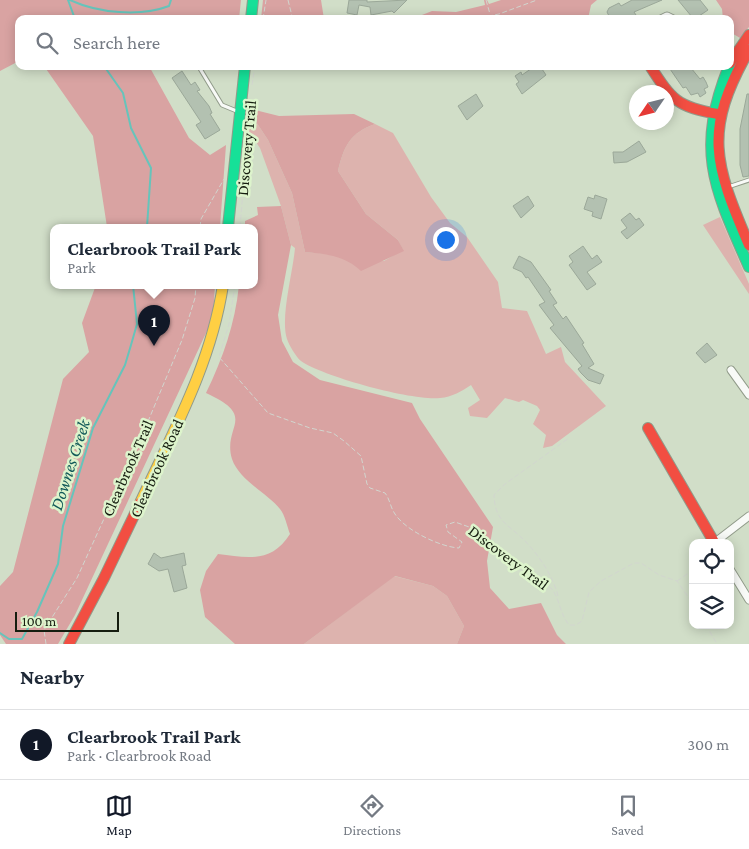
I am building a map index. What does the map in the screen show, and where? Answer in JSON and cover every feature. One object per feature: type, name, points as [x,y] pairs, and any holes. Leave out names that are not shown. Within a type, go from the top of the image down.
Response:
[{"type":"street","points":[[252,15],[254,0]]},
{"type":"street","points":[[734,58],[749,35]]},
{"type":"street","points":[[749,50],[715,114],[717,155],[725,187],[749,245]]},
{"type":"street","points":[[228,224],[240,113],[250,70]]},
{"type":"street","points":[[653,70],[678,105],[715,114]]},
{"type":"street","points":[[727,70],[719,86],[710,161],[725,213],[749,268]]},
{"type":"street","name":"Clearbrook Road","points":[[69,644],[133,518],[201,373],[219,319],[223,289]]},
{"type":"street","points":[[731,370],[749,395]]},
{"type":"street","points":[[648,428],[712,539]]},
{"type":"street","points":[[718,539],[749,516]]},
{"type":"street","points":[[734,576],[749,600]]},
{"type":"lane","points":[[200,70],[222,105],[240,113]]},
{"type":"lane","points":[[725,187],[749,180]]},
{"type":"path","points":[[264,15],[266,0]]},
{"type":"path","points":[[288,0],[292,15]]},
{"type":"path","points":[[486,0],[490,15],[530,4],[537,0]]},
{"type":"path","name":"Discovery Trail","points":[[251,70],[251,93]]},
{"type":"path","name":"Discovery Trail","points":[[240,224],[250,101]]},
{"type":"path","points":[[200,224],[201,219],[225,178]]},
{"type":"path","name":"Clearbrook Trail","points":[[46,644],[44,630],[78,578],[144,431],[182,340],[195,298],[196,289]]},
{"type":"path","name":"Discovery Trail","points":[[233,289],[229,324],[220,357],[268,413],[333,434],[360,456],[363,461],[367,484],[370,488],[385,493],[401,522],[422,537],[459,548],[462,542],[448,532],[446,525],[450,522],[463,523],[552,589],[558,599],[564,619],[569,625],[576,625],[582,621],[589,592],[601,581],[634,563],[641,563],[659,576],[677,580]]},
{"type":"path","points":[[558,599],[554,582],[539,558],[524,540],[504,524],[494,508],[494,495],[505,484],[569,438]]},
{"type":"path","points":[[689,572],[677,580],[689,598]]},
{"type":"path","points":[[708,629],[717,644]]},
{"type":"shaded area","points":[[0,0],[241,0],[239,15],[15,15],[15,63],[0,71]]},
{"type":"shaded area","points":[[263,0],[321,0],[323,15],[261,15]]},
{"type":"shaded area","points":[[484,0],[487,0],[489,4],[501,0],[597,0],[591,5],[589,15],[422,15],[432,11],[456,12],[485,5]]},
{"type":"shaded area","points":[[716,0],[749,0],[749,27],[740,38],[734,34],[734,15],[723,15],[722,9]]},
{"type":"shaded area","points":[[47,70],[151,70],[189,138],[210,155],[226,145],[220,224],[107,224],[93,136]]},
{"type":"shaded area","points":[[247,108],[268,140],[292,193],[305,252],[331,254],[352,262],[384,261],[403,250],[398,240],[366,214],[338,171],[343,154],[354,136],[375,124],[393,133],[431,197],[450,223],[467,237],[498,282],[502,308],[527,311],[546,354],[561,347],[565,362],[606,406],[552,446],[543,448],[546,435],[533,424],[540,410],[537,406],[523,400],[519,402],[505,398],[487,418],[470,416],[468,408],[480,400],[471,385],[457,393],[440,398],[410,396],[348,381],[301,361],[289,344],[285,330],[286,307],[295,248],[291,245],[281,206],[260,148],[245,126]]},
{"type":"shaded area","points":[[247,108],[279,116],[354,114],[375,124],[354,136],[349,142],[338,171],[366,214],[398,240],[404,251],[361,271],[342,259],[305,252],[292,193],[268,140]]},
{"type":"shaded area","points":[[281,206],[291,245],[278,315],[282,341],[293,362],[320,380],[412,403],[420,419],[493,527],[487,561],[490,588],[509,609],[541,603],[557,635],[566,644],[457,644],[464,626],[447,596],[433,586],[395,576],[304,644],[235,644],[205,617],[200,590],[206,571],[218,554],[249,557],[267,554],[275,550],[290,534],[285,517],[280,509],[247,480],[232,459],[230,448],[235,416],[231,409],[222,401],[206,393],[218,367],[227,340],[235,313],[238,289],[258,289],[258,224],[245,224],[245,221],[258,215],[257,207]]},
{"type":"shaded area","points":[[720,217],[749,284],[749,294],[703,225]]},
{"type":"shaded area","points":[[95,289],[215,289],[213,318],[75,615],[58,644],[6,644],[0,635],[0,586],[13,572],[63,379],[89,352],[82,323]]},
{"type":"shaded area","points":[[394,576],[433,586],[447,596],[464,626],[457,644],[304,644]]},
{"type":"building","points":[[349,0],[367,0],[367,2],[407,0],[394,13],[392,11],[371,15],[370,7],[359,5],[357,15],[347,13]]},
{"type":"building","points":[[632,0],[662,0],[634,12],[636,15],[608,15],[607,12],[609,8],[619,3],[621,6]]},
{"type":"building","points":[[678,0],[700,0],[708,10],[700,15],[690,15]]},
{"type":"building","points":[[529,70],[543,70],[546,75],[522,94],[516,84],[519,82],[515,76],[521,72],[522,75]]},
{"type":"building","points":[[671,70],[693,70],[700,79],[703,77],[708,87],[704,89],[706,93],[700,97],[698,93],[691,95],[686,87],[683,88]]},
{"type":"building","points":[[182,71],[191,85],[195,82],[200,90],[197,91],[209,106],[212,113],[210,114],[220,130],[205,139],[196,125],[201,122],[172,78]]},
{"type":"building","points":[[476,94],[483,106],[467,120],[458,106]]},
{"type":"building","points":[[747,94],[749,94],[749,176],[743,177],[740,165],[740,129]]},
{"type":"building","points":[[639,141],[646,152],[627,162],[614,163],[613,152],[623,152]]},
{"type":"building","points":[[595,195],[607,199],[601,219],[592,216],[593,212],[584,209],[588,197],[594,199]]},
{"type":"building","points":[[528,196],[534,206],[521,218],[513,206]]},
{"type":"building","points":[[630,213],[636,220],[639,218],[644,225],[627,239],[621,232],[627,228],[621,220]]},
{"type":"building","points":[[583,246],[592,259],[597,255],[602,262],[587,272],[596,284],[587,290],[569,265],[573,262],[569,256]]},
{"type":"building","points":[[519,256],[531,262],[551,290],[549,291],[557,303],[553,305],[563,319],[566,316],[584,343],[582,344],[594,364],[588,368],[604,375],[600,384],[588,380],[581,373],[578,369],[582,366],[550,328],[554,325],[539,305],[545,302],[528,277],[526,278],[522,272],[513,268]]},
{"type":"building","points":[[707,343],[717,355],[705,363],[696,353]]},
{"type":"building","points":[[154,553],[161,558],[184,553],[186,565],[182,566],[187,588],[174,592],[168,569],[159,571],[148,564]]},
{"type":"waterway","name":"Downes Creek","points":[[68,0],[74,15]]},
{"type":"waterway","points":[[70,0],[93,8],[119,12],[145,12],[169,6],[171,0]]},
{"type":"waterway","name":"Downes Creek","points":[[107,70],[123,93],[131,128],[151,168],[147,224]]},
{"type":"waterway","name":"Downes Creek","points":[[22,639],[37,612],[58,564],[63,526],[93,428],[125,365],[137,324],[133,289]]},
{"type":"waterway","name":"Downes Creek","points":[[0,633],[9,639],[22,639]]},
{"type":"traffic: fast","points":[[251,15],[253,0]]},
{"type":"traffic: fast","points":[[228,224],[245,70]]},
{"type":"traffic: fast","points":[[728,70],[713,122],[711,146],[713,169],[726,214],[749,267]]},
{"type":"traffic: slow","points":[[140,503],[178,424],[200,370],[210,342],[222,289]]},
{"type":"traffic: jam","points":[[734,57],[749,35]]},
{"type":"traffic: jam","points":[[749,50],[734,78],[725,103],[720,126],[719,147],[721,169],[749,245]]},
{"type":"traffic: jam","points":[[653,70],[670,94],[684,105],[718,114]]},
{"type":"traffic: jam","points":[[648,428],[712,539]]},
{"type":"traffic: jam","points":[[69,644],[104,578],[140,503]]},
{"type":"place","name":"Clearbrook Trail Park","points":[[154,346]]}]
